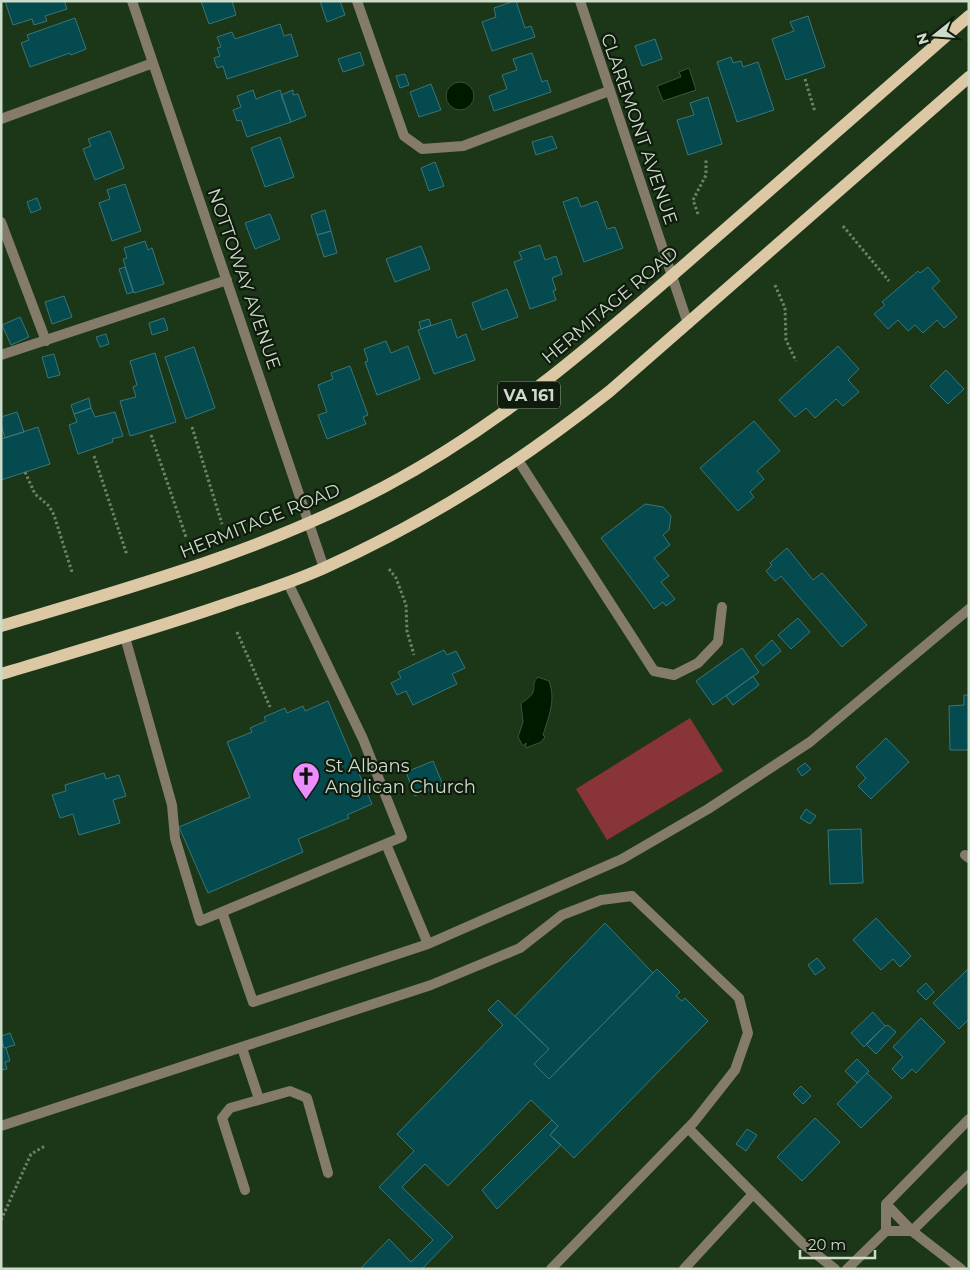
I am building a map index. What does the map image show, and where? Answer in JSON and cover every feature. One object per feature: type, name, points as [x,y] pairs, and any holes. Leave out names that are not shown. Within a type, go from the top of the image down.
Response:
[{"type":"main road","name":"HERMITAGE ROAD","points":[[1,626],[174,574],[262,543],[361,498],[466,439],[503,414],[576,358],[969,16]]},
{"type":"main road","name":"VA 161","points":[[1,674],[192,616],[288,583],[324,568],[419,521],[459,498],[518,460],[595,403],[966,84]]},
{"type":"street","name":"NOTTOWAY AVENUE","points":[[132,1],[324,568]]},
{"type":"street","points":[[357,1],[404,136],[422,149],[463,146],[609,91]]},
{"type":"street","name":"CLAREMONT AVENUE","points":[[580,1],[688,324]]},
{"type":"street","points":[[1,119],[153,63]]},
{"type":"street","points":[[1,222],[46,341]]},
{"type":"street","points":[[1,355],[227,280]]},
{"type":"street","points":[[518,460],[654,671],[674,675],[698,664],[718,642],[722,607]]},
{"type":"street","points":[[125,636],[172,805],[175,838],[200,921],[402,837],[363,739],[288,583]]},
{"type":"street","points":[[222,912],[253,1002],[428,944],[622,859],[708,809],[810,742],[969,609]]},
{"type":"street","points":[[386,844],[428,944]]},
{"type":"street","points":[[1,1126],[431,986],[520,948],[562,915],[601,900],[632,896],[739,998],[748,1033],[734,1070],[688,1128],[551,1269]]},
{"type":"street","points":[[242,1048],[259,1100]]},
{"type":"street","points":[[245,1190],[222,1118],[230,1108],[290,1091],[307,1098],[328,1173]]},
{"type":"street","points":[[886,1231],[886,1204],[969,1119]]},
{"type":"street","points":[[688,1128],[802,1243],[835,1269]]},
{"type":"street","points":[[847,1269],[886,1231],[912,1231],[969,1174]]},
{"type":"street","points":[[684,1269],[753,1194]]},
{"type":"street","points":[[886,1204],[912,1231],[962,1269]]},
{"type":"path","points":[[805,78],[815,112]]},
{"type":"path","points":[[698,214],[692,200],[706,175],[706,160]]},
{"type":"path","points":[[844,226],[889,281]]},
{"type":"path","points":[[775,285],[785,308],[786,340],[796,361]]},
{"type":"path","points":[[192,427],[222,524]]},
{"type":"path","points":[[151,435],[186,537]]},
{"type":"path","points":[[94,456],[127,555]]},
{"type":"path","points":[[26,472],[35,494],[49,506],[54,515],[72,572]]},
{"type":"path","points":[[389,569],[396,578],[406,605],[407,631],[414,655]]},
{"type":"path","points":[[237,632],[270,707]]},
{"type":"path","points":[[1,1220],[11,1202],[31,1154],[45,1146]]},
{"type":"shaded area","points":[[689,68],[696,90],[663,101],[657,86],[681,77],[679,72]]},
{"type":"shaded area","points":[[460,82],[470,86],[474,96],[470,106],[460,110],[450,106],[446,96],[450,86]]},
{"type":"shaded area","points":[[538,677],[549,681],[552,695],[551,708],[543,735],[545,737],[541,742],[526,748],[526,743],[523,746],[518,737],[523,722],[521,704],[532,694],[534,683]]},
{"type":"shaded area","points":[[690,718],[723,771],[607,840],[576,789]]},
{"type":"building","points":[[5,1],[64,1],[67,9],[45,16],[47,21],[34,25],[32,19],[13,25]]},
{"type":"building","points":[[201,1],[232,1],[236,15],[209,24]]},
{"type":"building","points":[[320,1],[340,1],[345,15],[327,22]]},
{"type":"building","points":[[516,1],[525,28],[531,26],[535,37],[492,51],[482,22],[496,17],[494,8]]},
{"type":"building","points":[[808,16],[825,67],[786,80],[772,39],[794,31],[790,22]]},
{"type":"building","points":[[75,18],[86,49],[30,67],[21,43],[29,40],[27,35]]},
{"type":"building","points":[[280,24],[284,36],[291,34],[298,56],[227,79],[223,66],[217,68],[214,58],[220,56],[217,48],[221,47],[217,37],[232,32],[235,39]]},
{"type":"building","points":[[655,39],[662,59],[642,66],[635,46]]},
{"type":"building","points":[[360,52],[364,65],[343,72],[338,59]]},
{"type":"building","points":[[532,53],[542,82],[547,80],[551,92],[494,111],[489,96],[507,89],[502,75],[517,70],[513,59]]},
{"type":"building","points":[[731,57],[733,63],[741,61],[743,67],[758,62],[774,110],[737,122],[717,62]]},
{"type":"building","points":[[405,74],[409,85],[400,88],[396,76]]},
{"type":"building","points":[[431,84],[441,110],[419,117],[410,92]]},
{"type":"building","points":[[253,90],[256,99],[280,90],[291,122],[247,137],[241,120],[237,121],[233,110],[241,107],[237,96]]},
{"type":"building","points":[[293,90],[293,95],[298,94],[306,116],[291,122],[281,95]]},
{"type":"building","points":[[708,97],[722,144],[688,155],[677,120],[694,115],[690,103]]},
{"type":"building","points":[[110,131],[124,168],[95,180],[83,149],[91,146],[88,139]]},
{"type":"building","points":[[552,136],[557,148],[536,155],[532,142]]},
{"type":"building","points":[[280,137],[294,177],[265,187],[251,148]]},
{"type":"building","points":[[435,162],[444,186],[429,191],[421,168]]},
{"type":"building","points":[[125,184],[141,231],[112,241],[99,203],[110,199],[107,190]]},
{"type":"building","points":[[577,197],[581,207],[597,201],[607,229],[615,227],[623,248],[584,262],[563,202]]},
{"type":"building","points":[[37,198],[41,209],[31,213],[27,202]]},
{"type":"building","points":[[325,210],[331,231],[317,235],[311,215]]},
{"type":"building","points":[[270,214],[280,239],[255,249],[245,223]]},
{"type":"building","points":[[331,231],[337,253],[324,257],[317,235]]},
{"type":"building","points":[[145,241],[148,250],[152,248],[164,284],[134,293],[123,259],[127,258],[124,248]]},
{"type":"building","points":[[540,245],[545,260],[556,256],[562,274],[552,278],[556,290],[553,291],[556,300],[530,309],[514,262],[522,259],[519,252]]},
{"type":"building","points":[[421,246],[430,269],[395,282],[386,259]]},
{"type":"building","points":[[125,267],[133,292],[127,294],[119,269]]},
{"type":"building","points":[[928,267],[940,281],[932,288],[957,317],[944,328],[937,320],[923,333],[915,325],[908,331],[898,320],[888,329],[874,314],[885,305],[882,302],[918,271],[920,273]]},
{"type":"building","points":[[507,289],[518,317],[482,330],[472,303]]},
{"type":"building","points":[[64,296],[72,317],[52,324],[45,302]]},
{"type":"building","points":[[20,317],[29,337],[11,345],[2,325]]},
{"type":"building","points":[[164,318],[168,330],[152,335],[149,323]]},
{"type":"building","points":[[429,319],[431,325],[421,329],[419,322]]},
{"type":"building","points":[[451,319],[457,338],[466,334],[475,360],[434,374],[418,330]]},
{"type":"building","points":[[106,334],[109,344],[100,347],[96,337]]},
{"type":"building","points":[[386,341],[391,353],[408,346],[420,379],[377,395],[365,362],[368,361],[364,349]]},
{"type":"building","points":[[838,346],[859,369],[848,380],[859,392],[843,406],[836,399],[815,418],[806,408],[795,417],[779,400]]},
{"type":"building","points":[[194,347],[215,408],[186,419],[165,357]]},
{"type":"building","points":[[155,353],[176,422],[130,436],[120,401],[136,397],[133,387],[137,385],[130,361]]},
{"type":"building","points":[[54,354],[60,375],[48,378],[42,357]]},
{"type":"building","points":[[350,366],[368,415],[363,417],[366,424],[327,439],[318,415],[327,412],[318,385],[333,379],[331,373]]},
{"type":"building","points":[[946,370],[964,389],[948,404],[930,386]]},
{"type":"building","points":[[89,398],[91,408],[74,414],[71,405]]},
{"type":"building","points":[[91,408],[95,417],[115,412],[123,436],[112,439],[113,442],[78,454],[69,425],[77,422],[74,414]]},
{"type":"building","points":[[17,412],[24,432],[5,438],[1,417]]},
{"type":"building","points":[[754,421],[780,451],[757,471],[764,479],[750,492],[754,497],[738,511],[700,468]]},
{"type":"building","points":[[38,427],[50,464],[1,480],[1,439]]},
{"type":"building","points":[[645,504],[663,507],[671,516],[669,530],[663,535],[670,545],[654,558],[669,576],[661,582],[675,599],[666,606],[663,602],[654,609],[601,538]]},
{"type":"building","points":[[787,548],[813,580],[822,573],[867,625],[842,647],[781,576],[775,581],[766,571],[772,565],[770,563]]},
{"type":"building","points":[[798,618],[810,632],[791,649],[778,635]]},
{"type":"building","points":[[772,640],[781,651],[763,666],[755,656]]},
{"type":"building","points":[[742,648],[759,672],[713,705],[696,681]]},
{"type":"building","points":[[444,650],[447,655],[456,651],[465,668],[452,674],[457,684],[413,705],[406,691],[397,695],[391,683],[401,678],[398,672]]},
{"type":"building","points":[[753,676],[759,685],[733,705],[726,696]]},
{"type":"building","points":[[964,695],[969,695],[969,750],[950,750],[949,706],[964,705]]},
{"type":"building","name":"St Albans Anglican Church","points":[[328,701],[372,804],[347,815],[349,818],[298,839],[303,852],[208,893],[179,827],[250,797],[227,742],[252,732],[250,728],[266,721],[264,717],[285,708],[287,713],[303,706],[305,711]]},
{"type":"building","points":[[886,738],[909,762],[871,799],[858,786],[866,778],[856,767]]},
{"type":"building","points":[[433,761],[443,785],[415,796],[406,772]]},
{"type":"building","points":[[805,763],[811,769],[802,776],[797,769]]},
{"type":"building","points":[[104,773],[106,779],[119,775],[126,796],[113,800],[120,823],[79,835],[73,814],[60,818],[52,795],[66,791],[65,785]]},
{"type":"building","points":[[806,809],[816,816],[810,824],[800,818]]},
{"type":"building","points":[[861,829],[863,883],[830,884],[828,830]]},
{"type":"building","points":[[876,918],[911,956],[900,967],[893,959],[881,970],[853,940]]},
{"type":"building","points":[[605,923],[653,973],[549,1079],[534,1064],[549,1049],[515,1016]]},
{"type":"building","points":[[817,958],[825,968],[815,975],[808,965]]},
{"type":"building","points":[[969,968],[969,1019],[959,1029],[933,1003]]},
{"type":"building","points":[[657,969],[680,992],[676,996],[682,1001],[685,998],[708,1021],[574,1158],[550,1135],[558,1126],[531,1100],[448,1186],[425,1164],[402,1187],[453,1237],[422,1269],[360,1269],[389,1239],[411,1262],[433,1240],[379,1187],[414,1151],[397,1134],[503,1025],[488,1010],[498,1000],[549,1049],[534,1064],[549,1079]]},
{"type":"building","points":[[926,983],[934,992],[926,1000],[917,991]]},
{"type":"building","points":[[873,1012],[885,1026],[864,1047],[851,1033]]},
{"type":"building","points":[[921,1018],[945,1042],[916,1073],[912,1069],[902,1079],[892,1069],[903,1057],[893,1047]]},
{"type":"building","points":[[888,1025],[896,1032],[876,1054],[866,1044]]},
{"type":"building","points":[[10,1033],[15,1045],[4,1048],[1,1036]]},
{"type":"building","points":[[1,1042],[4,1048],[6,1048],[10,1061],[5,1062],[7,1069],[1,1070]]},
{"type":"building","points":[[857,1059],[869,1071],[857,1083],[845,1071]]},
{"type":"building","points":[[867,1073],[892,1097],[861,1128],[837,1104]]},
{"type":"building","points":[[801,1086],[811,1096],[803,1104],[793,1094]]},
{"type":"building","points":[[815,1118],[840,1142],[802,1181],[777,1157]]},
{"type":"building","points":[[552,1120],[558,1126],[550,1135],[561,1145],[497,1209],[482,1190]]},
{"type":"building","points":[[747,1129],[757,1135],[746,1151],[736,1144]]},
{"type":"place","name":"St Albans Anglican Church","points":[[306,800]]}]
